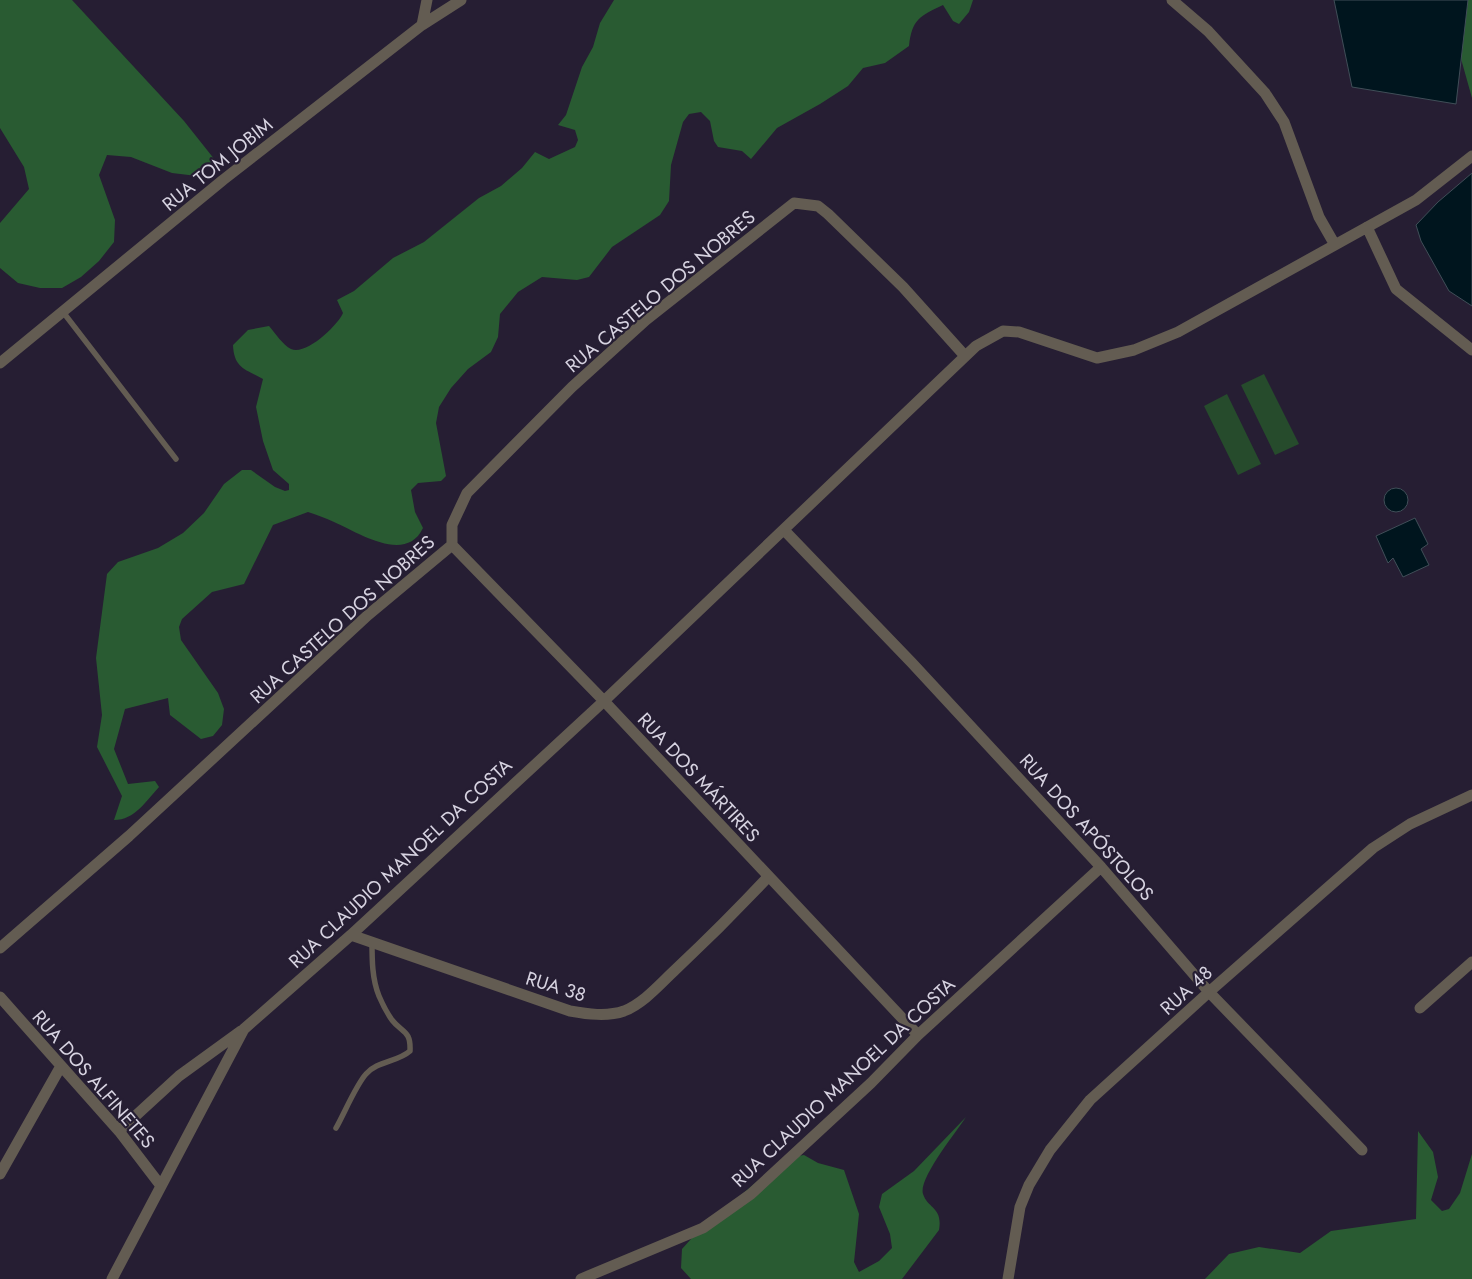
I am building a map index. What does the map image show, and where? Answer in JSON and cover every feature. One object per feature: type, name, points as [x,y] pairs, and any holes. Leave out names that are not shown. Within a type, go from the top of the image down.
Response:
[{"type":"street","points":[[422,24],[427,0]]},
{"type":"street","name":"RUA TOM JOBIM","points":[[0,363],[223,180],[422,24],[461,0]]},
{"type":"street","points":[[1172,0],[1208,31],[1265,93],[1284,122],[1319,217],[1335,245]]},
{"type":"street","name":"RUA CLAUDIO MANOEL DA COSTA","points":[[112,1279],[244,1029],[351,935],[604,701],[976,346],[1003,331],[1019,332],[1097,358],[1134,350],[1178,332],[1416,200],[1472,156]]},
{"type":"street","name":"RUA CASTELO DOS NOBRES","points":[[0,948],[199,773],[368,615],[452,545],[452,525],[467,493],[572,387],[646,320],[794,203],[818,206],[828,214],[903,287],[965,356]]},
{"type":"street","points":[[1367,227],[1396,289],[1472,350]]},
{"type":"street","name":"RUA DOS APÓSTOLOS","points":[[784,530],[912,663],[1101,867],[1209,992],[1362,1150]]},
{"type":"street","name":"RUA DOS MÁRTIRES","points":[[452,545],[604,701],[918,1034]]},
{"type":"street","name":"RUA 48","points":[[1008,1279],[1020,1207],[1039,1165],[1090,1100],[1209,992],[1373,848],[1410,824],[1472,796]]},
{"type":"street","name":"RUA CLAUDIO MANOEL DA COSTA","points":[[582,1279],[703,1228],[751,1194],[871,1083],[918,1034],[1101,867]]},
{"type":"street","name":"RUA 38","points":[[351,935],[570,1011],[591,1014],[609,1013],[624,1010],[650,994],[715,934],[768,877]]},
{"type":"street","points":[[1420,1008],[1472,962]]},
{"type":"street","name":"RUA DOS ALFINETES","points":[[0,997],[119,1131],[161,1186]]},
{"type":"street","points":[[119,1131],[179,1076],[244,1029]]},
{"type":"street","points":[[0,1174],[61,1066]]},
{"type":"lane","points":[[62,312],[176,459]]},
{"type":"lane","points":[[336,1128],[366,1073],[380,1065],[403,1057],[410,1051],[411,1042],[408,1034],[393,1021],[378,995],[372,967],[372,942]]},
{"type":"green space","points":[[0,0],[72,0],[184,121],[215,160],[197,176],[172,173],[131,157],[107,155],[99,175],[115,220],[114,242],[99,261],[81,277],[62,288],[40,288],[18,283],[0,268],[0,223],[29,189],[24,167],[0,128]]},
{"type":"green space","points":[[614,0],[973,0],[969,12],[959,24],[953,21],[943,5],[928,12],[915,24],[909,46],[885,63],[863,68],[848,86],[777,128],[751,159],[742,151],[718,147],[714,141],[710,121],[701,112],[689,114],[683,122],[671,165],[669,201],[660,215],[612,247],[589,277],[577,280],[542,277],[518,292],[500,314],[498,337],[491,352],[468,369],[451,388],[439,407],[436,423],[446,476],[441,481],[418,483],[411,490],[415,512],[423,528],[415,539],[405,544],[382,543],[308,512],[273,525],[244,584],[212,592],[182,619],[179,627],[181,640],[218,693],[224,709],[222,725],[213,736],[201,739],[170,715],[168,698],[125,709],[114,749],[128,784],[155,781],[159,787],[145,804],[134,813],[128,817],[114,820],[122,796],[97,747],[102,715],[96,658],[107,574],[118,562],[158,548],[183,533],[204,513],[224,484],[242,470],[251,470],[275,487],[285,491],[289,490],[289,484],[273,470],[263,441],[256,407],[263,379],[246,370],[238,363],[233,345],[248,330],[269,326],[282,342],[291,349],[297,350],[313,344],[335,325],[343,313],[337,300],[354,291],[393,258],[424,242],[479,198],[501,186],[522,168],[535,152],[549,159],[575,147],[578,140],[575,130],[558,125],[566,115],[582,67],[593,47],[600,23]]},
{"type":"green space","points":[[1457,0],[1472,0],[1472,98],[1458,48]]},
{"type":"green space","points":[[1264,374],[1299,444],[1275,455],[1241,385]]},
{"type":"green space","points":[[1227,394],[1261,464],[1238,475],[1204,406]]},
{"type":"green space","points":[[966,1117],[932,1167],[923,1187],[925,1199],[939,1217],[939,1230],[902,1279],[691,1279],[681,1268],[682,1249],[700,1229],[771,1170],[792,1157],[804,1155],[818,1163],[844,1170],[859,1214],[854,1262],[859,1272],[879,1261],[892,1248],[890,1234],[879,1207],[882,1194],[914,1171]]},
{"type":"green space","points":[[1418,1131],[1433,1152],[1438,1177],[1431,1200],[1442,1211],[1449,1209],[1460,1193],[1472,1154],[1472,1279],[1205,1279],[1229,1254],[1259,1247],[1300,1253],[1331,1231],[1416,1219]]},
{"type":"water","points":[[1334,0],[1468,0],[1456,104],[1352,87]]},
{"type":"water","points":[[1472,173],[1472,306],[1449,291],[1421,241],[1416,225],[1438,202]]},
{"type":"water","points":[[1396,488],[1401,489],[1407,495],[1407,505],[1401,511],[1396,512],[1391,511],[1385,505],[1384,500],[1385,495],[1391,489]]},
{"type":"water","points":[[1415,518],[1428,544],[1421,549],[1429,565],[1403,577],[1393,558],[1388,563],[1376,536]]}]
